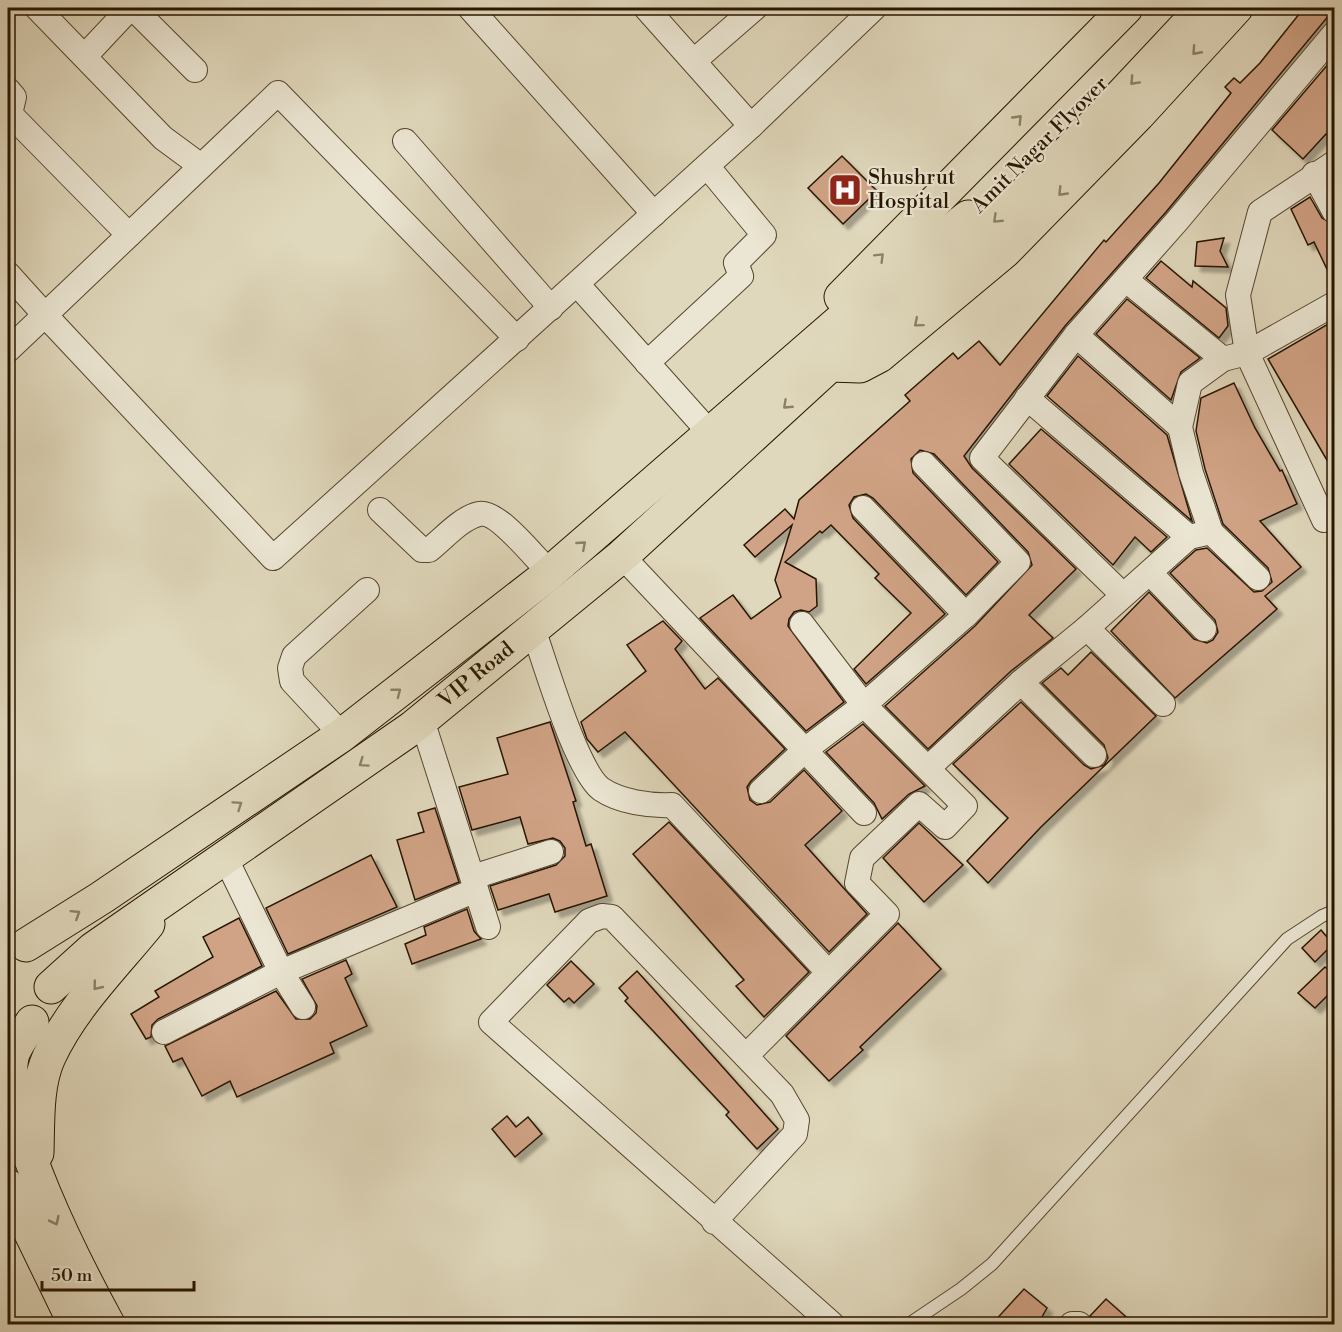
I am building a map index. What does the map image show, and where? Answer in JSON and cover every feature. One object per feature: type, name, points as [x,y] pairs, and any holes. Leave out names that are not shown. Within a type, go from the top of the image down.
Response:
[{"type":"main road","points":[[789,365],[808,330],[1126,8]]},
{"type":"main road","name":"Amit Nagar Flyover","points":[[830,365],[855,325],[1060,130],[1172,8]]},
{"type":"main road","name":"Amit Nagar Flyover","points":[[710,433],[789,365],[855,325],[973,243],[1071,149],[1203,8]]},
{"type":"main road","points":[[830,365],[860,366],[879,356],[1005,251],[1138,115],[1236,8]]},
{"type":"main road","name":"VIP Road","points":[[51,987],[93,949],[422,720],[622,556],[830,365]]},
{"type":"main road","name":"VIP Road","points":[[17,942],[101,898],[342,735],[550,573],[710,433]]},
{"type":"main road","points":[[22,1180],[48,1058],[77,1011],[174,892]]},
{"type":"main road","points":[[17,942],[45,961],[51,987],[42,1012],[20,1026],[12,1055],[9,1083],[20,1127],[22,1180],[75,1324]]},
{"type":"main road","points":[[22,1180],[45,1200],[108,1324]]},
{"type":"street","points":[[37,8],[163,138],[201,166]]},
{"type":"street","points":[[85,56],[131,8],[195,70]]},
{"type":"street","points":[[470,8],[654,214]]},
{"type":"street","points":[[646,8],[751,126]]},
{"type":"street","points":[[694,62],[755,8]]},
{"type":"street","points":[[8,274],[273,558],[751,126],[874,8]]},
{"type":"street","points":[[1123,595],[982,458],[1076,335],[1126,280],[1335,34]]},
{"type":"street","points":[[8,90],[14,97],[10,114],[129,235]]},
{"type":"street","points":[[8,350],[278,93],[517,339]]},
{"type":"street","points":[[405,141],[551,308]]},
{"type":"street","points":[[647,363],[741,276],[736,263],[764,235],[707,165]]},
{"type":"street","points":[[1324,520],[1247,353],[1238,295],[1260,212],[1324,169],[1335,211]]},
{"type":"street","points":[[1126,280],[1223,359]]},
{"type":"street","points":[[577,284],[710,433]]},
{"type":"street","points":[[1200,534],[1191,473],[1180,427],[1190,383],[1223,359],[1247,353],[1332,312]]},
{"type":"street","points":[[1076,335],[1180,427]]},
{"type":"street","points":[[1027,398],[1258,578]]},
{"type":"street","points":[[761,791],[806,749],[864,705],[966,615],[1018,562],[924,464]]},
{"type":"street","points":[[863,508],[966,615]]},
{"type":"street","points":[[380,510],[422,550],[429,550],[467,520],[480,513],[495,516],[550,573]]},
{"type":"street","points":[[928,768],[1021,682],[1123,595],[1200,534]]},
{"type":"street","points":[[622,556],[864,813]]},
{"type":"street","points":[[1150,573],[1204,629]]},
{"type":"street","points":[[342,735],[292,681],[290,668],[294,656],[367,590]]},
{"type":"street","points":[[746,1056],[887,914],[857,883],[862,858],[919,804],[945,827],[965,806],[864,705],[802,624]]},
{"type":"street","points":[[1087,628],[1162,704]]},
{"type":"street","points":[[533,629],[579,755],[600,788],[614,795],[651,806],[672,805],[828,972]]},
{"type":"street","points":[[1021,682],[1094,755]]},
{"type":"street","points":[[422,720],[488,927]]},
{"type":"street","points":[[164,1032],[281,972],[551,852]]},
{"type":"street","points":[[225,857],[281,972],[303,1007]]},
{"type":"street","points":[[714,1222],[795,1134],[797,1120],[782,1094],[746,1056],[612,917],[602,916],[590,921],[491,1022],[714,1222],[832,1324]]},
{"type":"street","points":[[1072,1324],[1078,1324]]},
{"type":"lane","points":[[909,1324],[961,1290],[992,1264],[1287,939],[1322,916],[1335,911]]},
{"type":"building","points":[[1304,8],[1335,8],[1166,212],[1065,326],[964,456],[972,468],[1076,569],[1029,615],[1053,638],[1011,671],[928,749],[885,706],[975,626],[1032,565],[1028,552],[934,454],[920,450],[911,459],[913,473],[998,562],[966,595],[873,498],[866,494],[854,497],[849,505],[853,518],[945,614],[866,684],[854,669],[911,613],[875,578],[879,574],[831,525],[822,533],[820,531],[785,562],[816,579],[817,606],[809,612],[801,610],[794,612],[789,619],[788,626],[844,702],[806,731],[700,618],[733,595],[751,619],[781,597],[775,580],[792,525],[755,557],[744,545],[785,509],[794,519],[799,500],[910,401],[905,395],[953,353],[958,359],[979,341],[1000,365],[1104,240],[1106,242],[1159,183],[1231,93],[1225,87],[1234,78],[1240,83],[1260,63]]},
{"type":"building","points":[[1335,56],[1335,141],[1326,134],[1303,159],[1272,130]]},
{"type":"building","points":[[842,156],[877,191],[843,224],[808,188]]},
{"type":"building","points":[[1310,197],[1322,218],[1335,225],[1335,286],[1314,242],[1308,245],[1291,209]]},
{"type":"building","points":[[1224,238],[1220,251],[1228,267],[1195,266],[1197,242]]},
{"type":"building","points":[[1161,261],[1192,287],[1193,281],[1226,308],[1228,326],[1219,338],[1146,278]]},
{"type":"building","points":[[1127,299],[1200,358],[1181,372],[1171,400],[1096,334]]},
{"type":"building","points":[[1335,320],[1335,474],[1268,359]]},
{"type":"building","points":[[1078,356],[1167,435],[1192,521],[1047,396]]},
{"type":"building","points":[[1234,383],[1255,428],[1280,471],[1282,470],[1297,504],[1260,521],[1301,567],[1265,596],[1277,609],[1175,698],[1111,631],[1149,592],[1194,639],[1207,643],[1213,640],[1218,632],[1215,620],[1170,573],[1196,550],[1207,548],[1254,592],[1262,591],[1272,582],[1268,568],[1223,524],[1205,469],[1196,431],[1201,398]]},
{"type":"building","points":[[1041,429],[1167,537],[1151,552],[1135,537],[1113,565],[1009,464]]},
{"type":"building","points":[[663,621],[682,641],[675,649],[705,689],[718,678],[785,749],[751,781],[747,787],[750,800],[757,805],[770,802],[804,770],[842,811],[805,845],[867,914],[829,952],[625,732],[598,752],[587,739],[581,722],[646,671],[627,645]]},
{"type":"building","points":[[1091,652],[1156,716],[1041,827],[988,883],[967,861],[1008,818],[953,764],[1021,702],[1084,765],[1091,769],[1104,765],[1108,758],[1104,745],[1042,683],[1061,668],[1068,675]]},
{"type":"building","points":[[550,722],[576,801],[573,802],[586,846],[591,844],[607,896],[555,912],[549,894],[498,910],[490,886],[556,865],[565,856],[565,848],[560,841],[553,838],[528,844],[520,817],[472,830],[459,787],[508,774],[497,738]]},
{"type":"building","points":[[863,724],[925,786],[909,794],[882,819],[874,803],[826,752]]},
{"type":"building","points":[[435,808],[459,882],[415,900],[397,840],[424,832],[418,813]]},
{"type":"building","points":[[669,822],[809,972],[764,1017],[736,986],[744,980],[633,854]]},
{"type":"building","points":[[919,823],[963,865],[924,902],[883,858]]},
{"type":"building","points":[[371,855],[397,907],[288,954],[266,908]]},
{"type":"building","points":[[467,909],[474,931],[481,939],[412,964],[405,944],[426,935],[424,927]]},
{"type":"building","points":[[239,918],[262,966],[158,1019],[152,1025],[151,1037],[146,1039],[131,1014],[159,997],[155,991],[213,957],[203,937]]},
{"type":"building","points":[[898,923],[941,969],[860,1047],[863,1050],[829,1081],[786,1036]]},
{"type":"building","points":[[1321,930],[1333,944],[1315,962],[1302,948]]},
{"type":"building","points":[[346,960],[352,974],[345,978],[367,1026],[330,1043],[334,1053],[237,1097],[230,1081],[202,1096],[182,1058],[173,1062],[165,1046],[276,991],[296,1019],[310,1019],[316,1013],[317,1006],[302,979]]},
{"type":"building","points":[[571,961],[594,984],[574,1003],[569,998],[564,1002],[547,985]]},
{"type":"building","points":[[1325,967],[1335,975],[1335,988],[1315,1008],[1298,993]]},
{"type":"building","points":[[637,971],[778,1129],[757,1149],[726,1115],[729,1112],[625,1001],[628,998],[619,988]]},
{"type":"building","points":[[507,1116],[516,1127],[528,1117],[542,1134],[515,1157],[492,1129]]},
{"type":"building","points":[[1024,1289],[1047,1308],[1038,1324],[992,1324]]},
{"type":"building","points":[[1106,1299],[1134,1324],[1099,1324],[1092,1318],[1090,1316]]},
{"type":"place","name":"Shushrut Hospital","points":[[845,190]]}]
